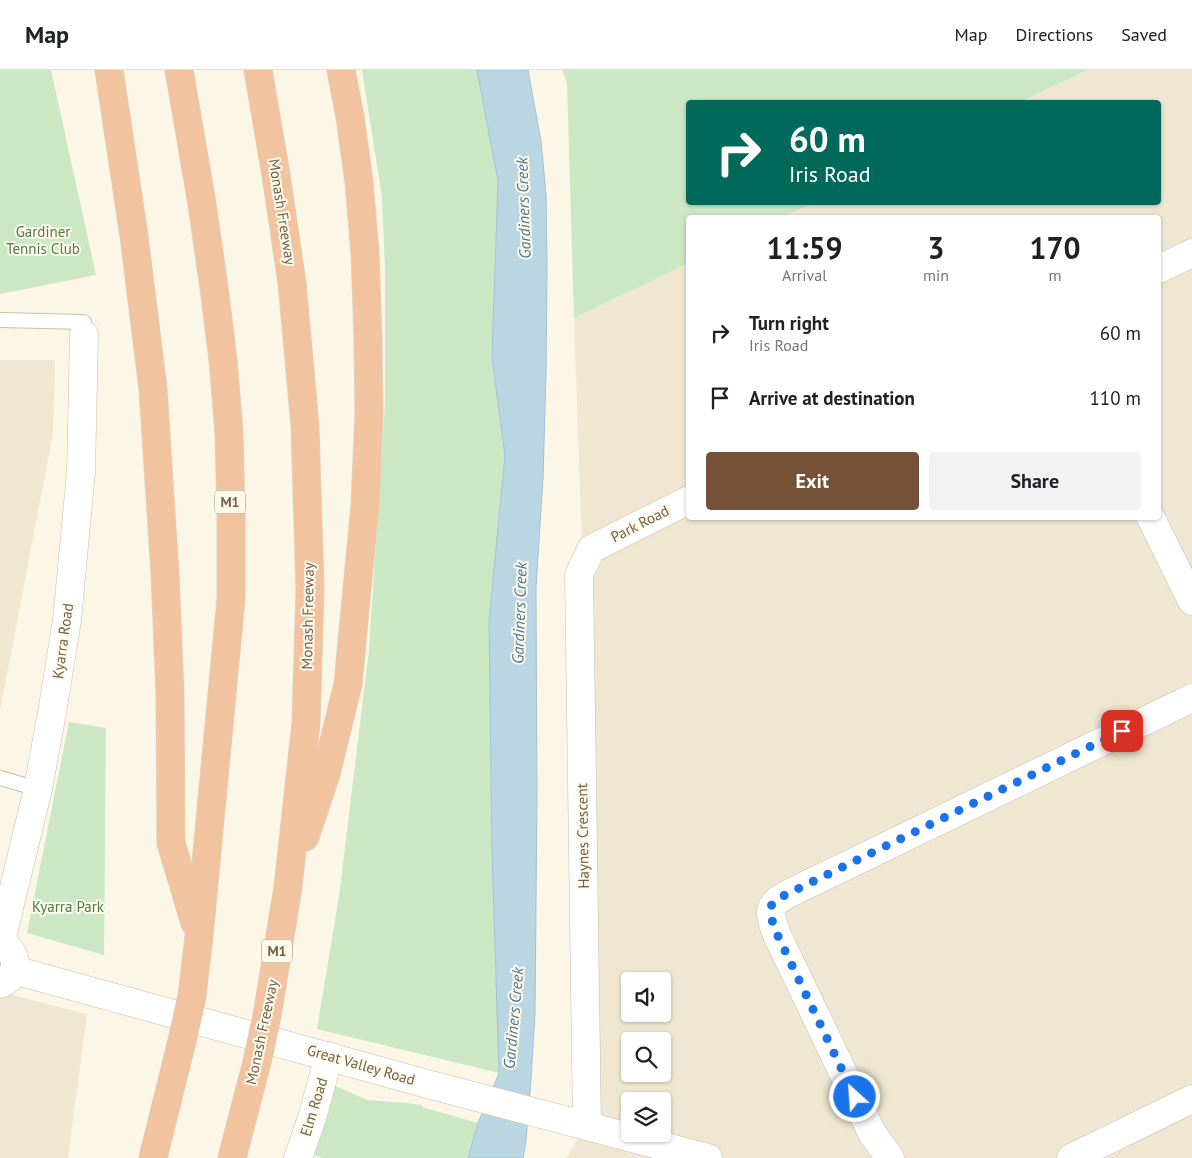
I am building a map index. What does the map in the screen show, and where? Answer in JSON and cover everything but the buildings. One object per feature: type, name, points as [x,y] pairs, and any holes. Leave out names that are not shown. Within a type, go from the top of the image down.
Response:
[{"type":"highway","points":[[108,70],[134,236],[153,389],[165,573],[170,694],[172,844],[199,936]]},
{"type":"highway","name":"M1","points":[[153,1158],[192,996],[231,599],[231,514],[223,360],[202,204],[179,70]]},
{"type":"highway","name":"Monash Freeway","points":[[232,1158],[267,1016],[288,886],[306,723],[310,590],[305,426],[292,283],[258,70]]},
{"type":"highway","points":[[288,886],[326,774],[348,684],[365,505],[369,404],[364,253],[359,182],[341,70]]},
{"type":"street","points":[[1161,268],[1192,253]]},
{"type":"street","name":"Kyarra Road","points":[[0,941],[38,789],[67,620],[82,472],[84,335]]},
{"type":"street","name":"Park Road","points":[[591,548],[686,501]]},
{"type":"street","points":[[1152,520],[1192,601]]},
{"type":"street","name":"Haynes Crescent","points":[[587,1126],[580,575],[591,548]]},
{"type":"street","points":[[877,1151],[773,925],[771,908],[773,904],[779,898],[1192,698]]},
{"type":"street","points":[[0,941],[8,946],[13,953],[15,961],[7,977]]},
{"type":"street","name":"Great Valley Road","points":[[7,977],[329,1056],[708,1158]]},
{"type":"street","name":"Elm Road","points":[[298,1158],[312,1118],[329,1056]]},
{"type":"street","points":[[1071,1158],[1192,1099]]},
{"type":"lane","points":[[0,320],[84,322],[84,335]]},
{"type":"lane","points":[[0,778],[38,789]]},
{"type":"shaded area","points":[[1088,70],[1192,70],[1192,1158],[566,1158],[601,1101],[574,318],[686,264],[686,520],[1161,520],[1161,215],[786,215],[807,205],[1161,205],[1161,100],[1024,100]]},
{"type":"shaded area","points":[[0,360],[55,360],[53,433],[0,711]]},
{"type":"shaded area","points":[[0,992],[87,1014],[68,1158],[0,1158]]},
{"type":"green space","name":"Gardiner Tennis Club","points":[[0,70],[51,70],[96,275],[0,294]]},
{"type":"green space","points":[[362,70],[477,70],[498,181],[492,357],[505,456],[489,621],[492,849],[499,1073],[317,1029],[339,897],[369,650],[385,402],[385,268],[382,197]]},
{"type":"green space","points":[[562,70],[1088,70],[1024,100],[686,100],[686,205],[809,205],[786,215],[686,215],[686,264],[574,318],[567,83]]},
{"type":"green space","name":"Kyarra Park","points":[[69,722],[106,728],[104,955],[27,933]]},
{"type":"green space","points":[[333,1086],[367,1100],[422,1105],[422,1107],[478,1123],[468,1158],[322,1158],[309,1153]]},
{"type":"water","name":"Gardiners Creek","points":[[477,70],[528,70],[541,141],[546,194],[546,375],[543,478],[536,588],[535,1014],[526,1141],[523,1158],[468,1158],[478,1123],[499,1073],[492,849],[489,621],[505,456],[492,357],[498,181]]},
{"type":"route","points":[[855,1097],[773,925],[771,908],[773,904],[779,898],[1122,731]]}]
